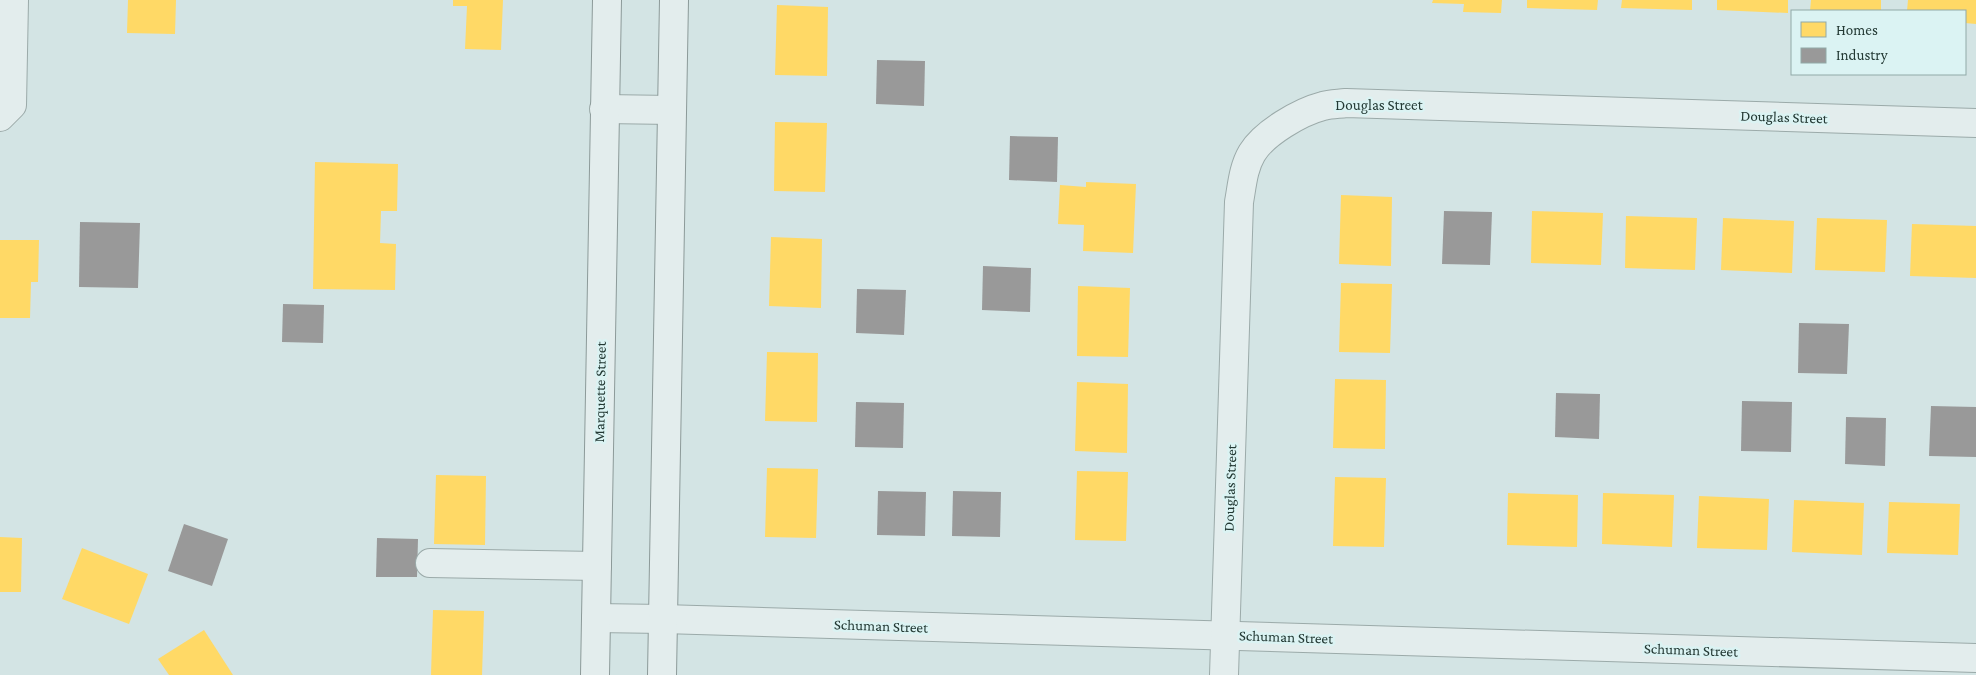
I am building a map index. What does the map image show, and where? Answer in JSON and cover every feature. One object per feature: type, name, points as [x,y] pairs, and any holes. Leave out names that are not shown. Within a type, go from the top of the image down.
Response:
[{"type":"street","points":[[6,111],[14,0]]},
{"type":"street","name":"Marquette Street","points":[[594,675],[607,0]]},
{"type":"street","points":[[662,675],[674,0]]},
{"type":"street","name":"Douglas Street","points":[[1224,675],[1239,202],[1243,174],[1252,153],[1272,133],[1296,117],[1322,106],[1346,103],[1976,122]]},
{"type":"street","points":[[604,109],[672,110]]},
{"type":"street","points":[[430,563],[597,566]]},
{"type":"street","name":"Schuman Street","points":[[596,618],[1976,658]]},
{"type":"building: Homes","points":[[128,0],[176,0],[175,34],[127,33]]},
{"type":"building: Homes","points":[[453,0],[503,0],[501,50],[465,49],[467,6],[453,6]]},
{"type":"building: Homes","points":[[1433,0],[1502,0],[1501,13],[1463,12],[1464,4],[1432,3]]},
{"type":"building: Homes","points":[[1527,0],[1598,0],[1597,10],[1527,8]]},
{"type":"building: Homes","points":[[1622,0],[1692,0],[1692,10],[1621,8]]},
{"type":"building: Homes","points":[[1717,0],[1788,0],[1788,13],[1717,10]]},
{"type":"building: Homes","points":[[1811,0],[1881,0],[1881,10],[1810,10]]},
{"type":"building: Homes","points":[[1908,0],[1976,0],[1976,24],[1966,23],[1966,10],[1907,10]]},
{"type":"building: Homes","points":[[777,5],[828,7],[827,76],[775,75]]},
{"type":"building: Homes","points":[[775,122],[827,123],[825,192],[774,191]]},
{"type":"building: Homes","points":[[315,162],[398,164],[397,211],[381,211],[380,243],[396,244],[395,290],[313,289]]},
{"type":"building: Homes","points":[[1086,182],[1136,184],[1133,253],[1083,251],[1084,225],[1058,224],[1060,185],[1086,187]]},
{"type":"building: Homes","points":[[1341,195],[1392,197],[1391,266],[1339,264]]},
{"type":"building: Homes","points":[[1532,211],[1603,213],[1601,265],[1531,263]]},
{"type":"building: Homes","points":[[1626,216],[1697,218],[1695,270],[1625,268]]},
{"type":"building: Homes","points":[[1723,218],[1794,221],[1792,273],[1721,270]]},
{"type":"building: Homes","points":[[1817,218],[1887,220],[1885,272],[1815,270]]},
{"type":"building: Homes","points":[[1912,224],[1976,226],[1976,278],[1910,276]]},
{"type":"building: Homes","points":[[771,237],[822,239],[821,308],[769,306]]},
{"type":"building: Homes","points":[[0,240],[39,240],[38,282],[31,282],[30,318],[0,318]]},
{"type":"building: Homes","points":[[1341,283],[1392,284],[1390,353],[1339,352]]},
{"type":"building: Homes","points":[[1078,286],[1130,288],[1128,357],[1077,356]]},
{"type":"building: Homes","points":[[767,352],[818,353],[817,422],[765,421]]},
{"type":"building: Homes","points":[[1335,379],[1386,380],[1385,449],[1333,448]]},
{"type":"building: Homes","points":[[1077,382],[1128,384],[1127,453],[1075,451]]},
{"type":"building: Homes","points":[[767,468],[818,469],[816,538],[765,537]]},
{"type":"building: Homes","points":[[1077,471],[1128,472],[1126,541],[1075,540]]},
{"type":"building: Homes","points":[[436,475],[486,476],[485,545],[434,544]]},
{"type":"building: Homes","points":[[1335,477],[1386,478],[1384,547],[1333,546]]},
{"type":"building: Homes","points":[[1508,493],[1578,495],[1577,547],[1507,545]]},
{"type":"building: Homes","points":[[1603,493],[1674,495],[1672,547],[1602,544]]},
{"type":"building: Homes","points":[[1699,496],[1769,499],[1767,550],[1697,548]]},
{"type":"building: Homes","points":[[1794,500],[1864,503],[1862,555],[1792,552]]},
{"type":"building: Homes","points":[[1889,502],[1960,504],[1958,555],[1887,553]]},
{"type":"building: Homes","points":[[0,537],[22,538],[21,592],[0,592]]},
{"type":"building: Homes","points":[[82,548],[148,574],[129,624],[62,599]]},
{"type":"building: Homes","points":[[433,610],[484,611],[482,675],[431,675]]},
{"type":"building: Homes","points":[[204,630],[233,675],[169,675],[158,659]]},
{"type":"building: Industry","points":[[877,60],[925,61],[924,106],[876,104]]},
{"type":"building: Industry","points":[[1010,136],[1058,137],[1057,182],[1009,180]]},
{"type":"building: Industry","points":[[1444,211],[1492,212],[1490,265],[1442,264]]},
{"type":"building: Industry","points":[[80,222],[140,223],[138,288],[79,287]]},
{"type":"building: Industry","points":[[983,266],[1031,268],[1030,312],[982,310]]},
{"type":"building: Industry","points":[[857,289],[906,290],[904,335],[856,333]]},
{"type":"building: Industry","points":[[283,304],[324,305],[323,343],[282,342]]},
{"type":"building: Industry","points":[[1799,323],[1849,324],[1847,374],[1798,373]]},
{"type":"building: Industry","points":[[1556,393],[1600,394],[1599,439],[1555,437]]},
{"type":"building: Industry","points":[[1742,401],[1792,402],[1791,452],[1741,451]]},
{"type":"building: Industry","points":[[856,402],[904,403],[903,448],[855,447]]},
{"type":"building: Industry","points":[[1931,406],[1976,407],[1976,457],[1929,456]]},
{"type":"building: Industry","points":[[1846,417],[1886,418],[1885,466],[1845,464]]},
{"type":"building: Industry","points":[[878,491],[926,492],[925,536],[877,535]]},
{"type":"building: Industry","points":[[953,491],[1001,492],[1000,537],[952,536]]},
{"type":"building: Industry","points":[[184,524],[228,539],[212,586],[168,571]]},
{"type":"building: Industry","points":[[377,538],[418,539],[417,577],[376,577]]}]
